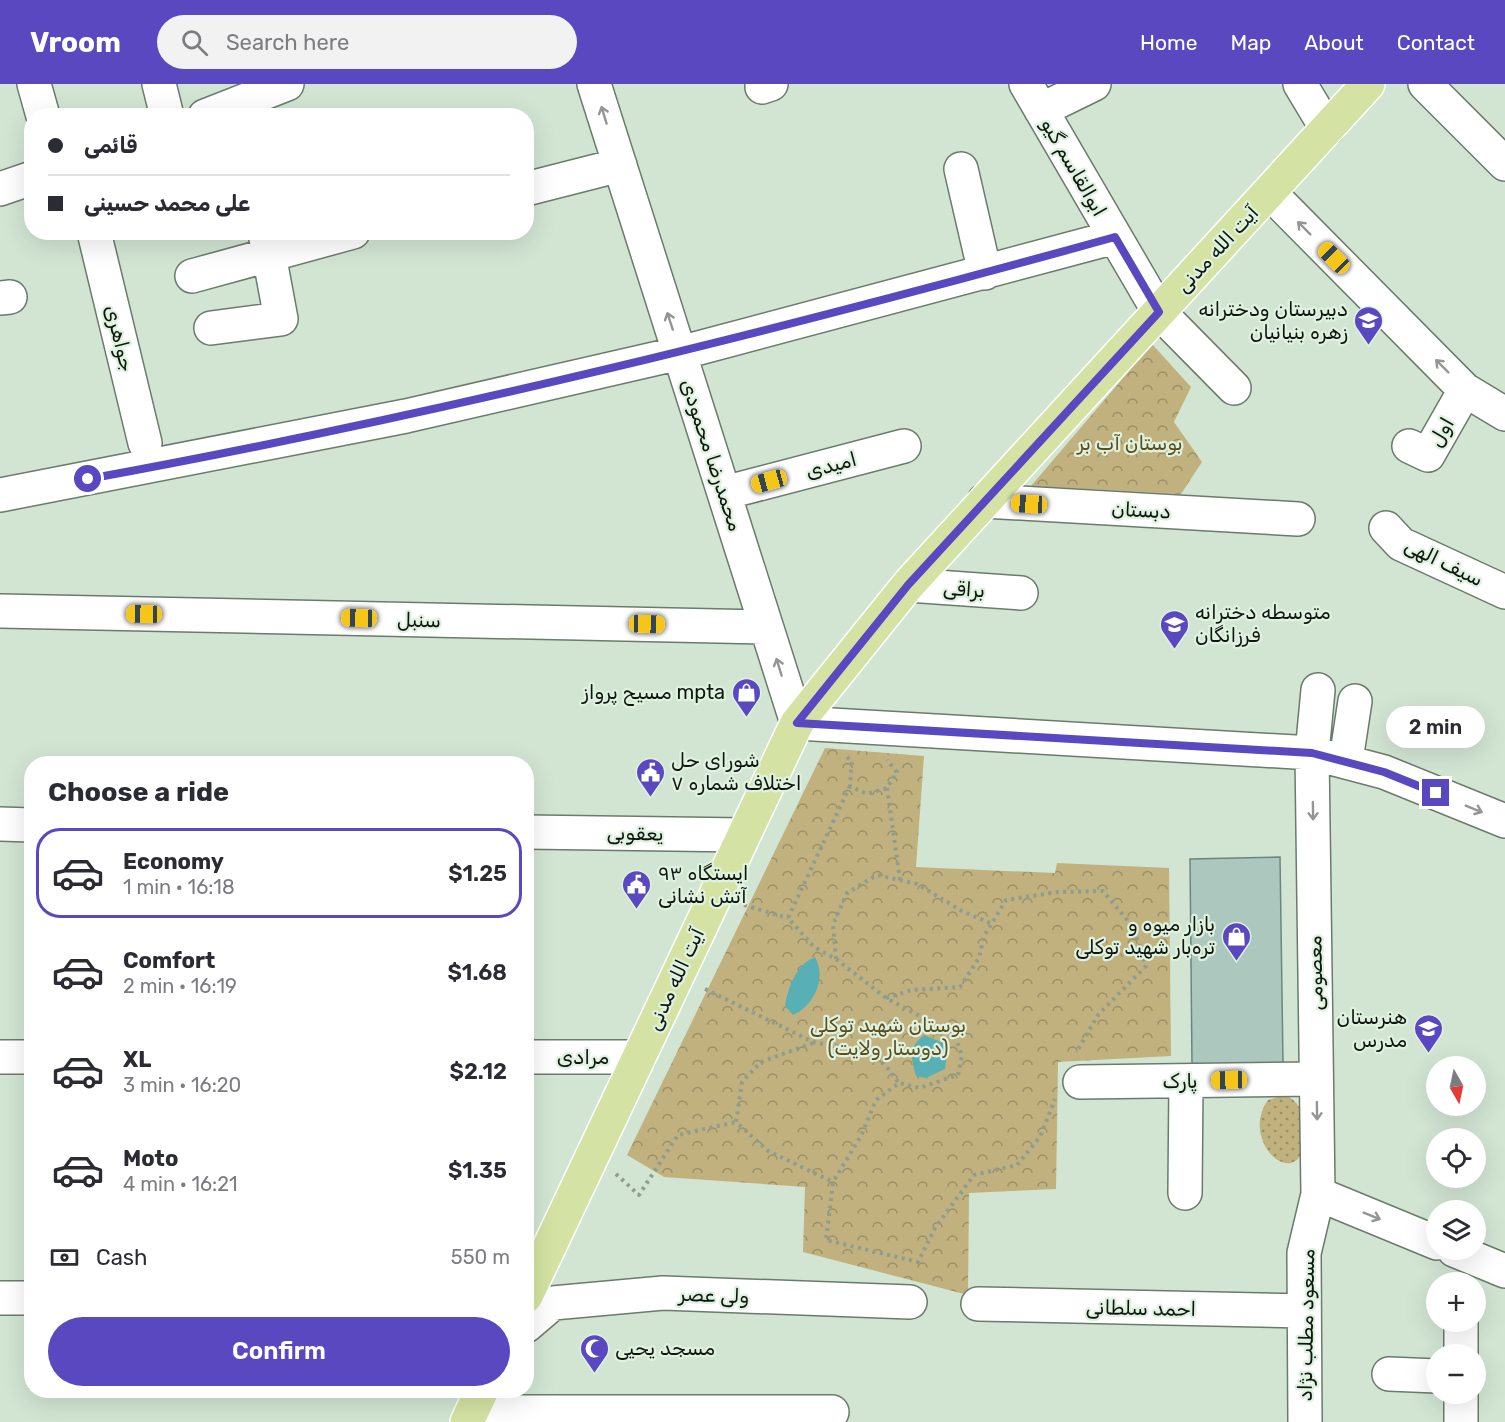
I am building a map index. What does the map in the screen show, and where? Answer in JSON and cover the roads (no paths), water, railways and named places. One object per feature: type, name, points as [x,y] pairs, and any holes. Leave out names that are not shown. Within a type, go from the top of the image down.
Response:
[{"type":"main road","name":"آیت الله مدنی","points":[[534,1280],[797,723],[908,585],[1368,84]]},
{"type":"street","points":[[34,84],[41,108]]},
{"type":"street","points":[[159,84],[165,108]]},
{"type":"street","name":"محمدرضا محمودی","points":[[594,84],[797,723]]},
{"type":"street","points":[[1033,97],[1094,84]]},
{"type":"street","points":[[1300,84],[1327,129]]},
{"type":"street","points":[[1425,84],[1505,164]]},
{"type":"street","points":[[223,108],[272,87]]},
{"type":"street","name":"ابوالقاسم گیو","points":[[1033,97],[1159,312],[1234,388]]},
{"type":"street","points":[[534,187],[620,165]]},
{"type":"street","points":[[961,169],[985,273]]},
{"type":"street","points":[[0,189],[24,181]]},
{"type":"street","points":[[1269,192],[1465,390],[1505,414]]},
{"type":"street","points":[[0,495],[395,418],[680,352],[1115,237]]},
{"type":"street","name":"جواهری","points":[[96,240],[145,443]]},
{"type":"street","points":[[192,276],[267,243],[290,240]]},
{"type":"street","points":[[211,328],[280,319],[267,243]]},
{"type":"street","name":"اول","points":[[1409,446],[1428,455],[1465,390]]},
{"type":"street","name":"امیدی","points":[[724,493],[904,446]]},
{"type":"street","name":"دبستان","points":[[984,501],[1298,519]]},
{"type":"street","name":"سیف الهی","points":[[1386,528],[1401,544],[1505,591]]},
{"type":"street","name":"براقی","points":[[908,585],[1021,593]]},
{"type":"street","name":"سنبل","points":[[0,611],[766,627]]},
{"type":"street","name":"معصومی","points":[[1318,690],[1312,753],[1318,1194]]},
{"type":"street","points":[[1346,760],[1355,701]]},
{"type":"street","points":[[797,723],[1312,753],[1346,760],[1418,785],[1505,821]]},
{"type":"street","points":[[0,824],[24,825]]},
{"type":"street","name":"یعقوبی","points":[[534,832],[744,835]]},
{"type":"street","points":[[0,1057],[24,1057]]},
{"type":"street","name":"مرادی","points":[[534,1057],[639,1057]]},
{"type":"street","name":"پارک","points":[[1080,1082],[1316,1079]]},
{"type":"street","points":[[1185,1193],[1186,1081]]},
{"type":"street","points":[[1318,1194],[1426,1244]]},
{"type":"street","name":"مسعود مطلب نژاد","points":[[1305,1422],[1304,1253],[1318,1194]]},
{"type":"street","points":[[1464,1260],[1505,1271]]},
{"type":"street","name":"ولی عصر","points":[[534,1319],[553,1303],[663,1293],[910,1302]]},
{"type":"street","points":[[0,1298],[24,1298]]},
{"type":"street","name":"احمد سلطانی","points":[[978,1304],[1304,1311]]},
{"type":"street","points":[[1389,1374],[1426,1376]]},
{"type":"street","points":[[1461,1404],[1461,1422]]},
{"type":"street","points":[[473,1408],[832,1412]]},
{"type":"water","points":[[815,957],[820,974],[816,990],[807,1005],[793,1015],[785,1006],[788,991],[798,971]]},
{"type":"water","points":[[924,1035],[948,1045],[945,1069],[926,1078],[916,1076],[912,1058],[915,1044]]},
{"type":"place","name":"دبیرستان ودخترانه زهره بنیانیان","points":[[1369,346]]},
{"type":"place","name":"متوسطه دخترانه فرزانگان","points":[[1174,650]]},
{"type":"place","name":"مسیح پرواز mpta","points":[[746,718]]},
{"type":"place","name":"شورای حل اختلاف شماره ۷","points":[[650,798]]},
{"type":"place","name":"ایستگاه ۹۳ آتش نشانی","points":[[637,910]]},
{"type":"place","name":"بازار میوه و تره‌بار شهید توکلی","points":[[1236,962]]},
{"type":"place","name":"هنرستان مدرس","points":[[1428,1054]]},
{"type":"place","name":"مسجد یحیی","points":[[594,1374]]},
{"type":"park label","name":"بوستان آب بر","points":[[1130,443]]},
{"type":"park label","name":"بوستان شهید توکلی (دوستار ولایت)","points":[[888,1036]]}]
